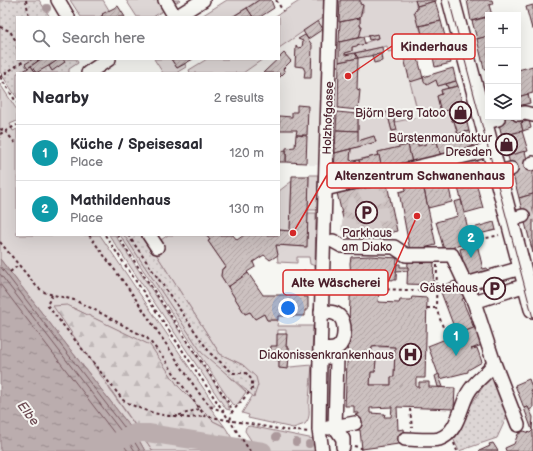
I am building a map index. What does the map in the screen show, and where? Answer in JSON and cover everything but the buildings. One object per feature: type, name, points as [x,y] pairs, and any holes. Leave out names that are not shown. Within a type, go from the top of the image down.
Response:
[{"type":"main road","points":[[451,0],[491,121],[490,150],[501,170],[514,222],[521,268],[533,309]]},
{"type":"street","points":[[58,0],[67,16]]},
{"type":"street","points":[[165,0],[174,16]]},
{"type":"street","points":[[177,16],[203,0]]},
{"type":"street","name":"Holzhofgasse","points":[[322,448],[319,430],[320,353],[321,312],[328,241],[325,189],[331,0]]},
{"type":"street","points":[[521,114],[533,115]]},
{"type":"street","points":[[325,189],[490,150]]},
{"type":"street","points":[[456,179],[501,170]]},
{"type":"street","points":[[328,241],[347,235]]},
{"type":"street","points":[[150,236],[157,247]]},
{"type":"street","points":[[328,241],[342,246],[394,247],[406,255],[452,255],[474,302],[494,364],[518,425]]},
{"type":"street","points":[[466,284],[521,268]]},
{"type":"street","points":[[474,302],[526,285]]},
{"type":"street","points":[[320,353],[339,347],[342,342],[344,327],[342,319],[338,315],[330,312],[321,312]]},
{"type":"street","points":[[320,353],[337,358],[335,427],[344,439],[343,447]]},
{"type":"street","points":[[409,439],[439,439],[449,432],[476,380],[487,374],[494,364]]},
{"type":"street","points":[[319,430],[355,423]]},
{"type":"path","points":[[26,0],[29,16]]},
{"type":"path","points":[[276,0],[283,11]]},
{"type":"path","points":[[0,26],[10,31],[16,43]]},
{"type":"path","points":[[16,101],[0,77],[24,60]]},
{"type":"path","points":[[0,134],[16,126]]},
{"type":"path","points":[[0,129],[5,131],[16,144]]},
{"type":"path","points":[[475,241],[514,222]]},
{"type":"path","points":[[90,236],[132,292],[199,393],[211,407],[224,412]]},
{"type":"path","points":[[106,236],[250,451]]},
{"type":"path","points":[[118,236],[230,405],[232,412],[230,422]]},
{"type":"path","points":[[129,236],[210,353],[233,373],[246,373],[252,380],[254,387],[251,392],[232,412]]},
{"type":"path","points":[[0,242],[36,286],[52,295],[74,300],[147,338],[164,358],[205,416]]},
{"type":"path","points":[[437,256],[436,308],[447,338]]},
{"type":"path","points":[[10,272],[19,265]]},
{"type":"path","points":[[304,270],[310,292]]},
{"type":"path","points":[[377,292],[378,289],[436,290]]},
{"type":"path","points":[[52,295],[48,305],[122,400],[129,404],[152,412],[174,416],[189,418],[205,416],[230,422],[299,432],[319,430]]},
{"type":"path","points":[[427,308],[436,308]]},
{"type":"path","points":[[174,416],[199,409]]},
{"type":"path","points":[[409,439],[410,409]]},
{"type":"shaded area","points":[[323,18],[318,165],[309,165],[309,163],[280,162],[280,72],[244,72],[262,60],[280,60],[280,47]]},
{"type":"shaded area","points":[[402,50],[419,117],[395,122],[392,111],[371,116],[358,114],[360,90],[357,89],[358,58],[372,55],[374,63],[382,61],[381,54]]},
{"type":"green space","points":[[0,0],[39,0],[49,16],[16,16],[16,60],[76,60],[78,63],[69,69],[69,72],[16,72],[16,96],[0,72]]},
{"type":"green space","points":[[70,0],[103,0],[109,10],[101,16],[80,16]]},
{"type":"green space","points":[[126,0],[180,0],[155,16],[136,16]]},
{"type":"green space","points":[[227,0],[259,0],[234,16],[202,16]]},
{"type":"green space","points":[[301,0],[324,0],[323,18],[280,47],[280,16],[276,16]]},
{"type":"green space","points":[[360,0],[415,0],[417,10],[414,12],[422,34],[419,35],[420,40],[424,40],[425,45],[388,52],[387,46],[345,55],[345,53],[352,51],[352,47],[379,38],[378,34],[359,38],[362,26],[360,26],[360,12],[363,12],[363,5],[360,4]]},
{"type":"green space","points":[[155,60],[172,60],[177,68],[185,64],[186,67],[178,72],[162,72]]},
{"type":"green space","points":[[205,60],[262,60],[244,72],[190,72],[189,70]]},
{"type":"green space","points":[[423,77],[427,84],[436,80],[438,86],[446,84],[448,88],[441,90],[442,94],[437,96],[441,112],[451,109],[452,121],[454,121],[458,137],[452,139],[450,135],[436,138],[437,142],[432,143],[431,140],[426,141],[426,144],[418,146],[417,143],[378,152],[379,155],[353,161],[350,160],[351,149],[376,142],[374,136],[358,141],[358,114],[371,116],[387,112],[392,131],[397,130],[395,122],[419,117],[410,82]]},
{"type":"green space","points":[[0,84],[16,108],[16,121],[10,124],[13,131],[16,130],[16,236],[101,236],[214,404],[215,406],[209,406],[225,427],[213,421],[178,386],[149,345],[67,305],[110,390],[153,451],[145,451],[135,433],[0,259]]},
{"type":"green space","points":[[309,175],[318,175],[317,210],[308,210]]},
{"type":"green space","points":[[292,181],[290,231],[280,230],[280,190]]},
{"type":"green space","points":[[308,213],[316,213],[315,266],[310,264],[309,257],[297,257],[297,263],[278,262],[276,245],[306,247]]},
{"type":"green space","points":[[110,236],[116,236],[225,399],[230,410],[226,409]]},
{"type":"green space","points":[[121,236],[125,236],[199,348],[246,392],[237,405],[232,404]]},
{"type":"green space","points":[[125,236],[145,236],[220,354],[243,365],[256,377],[258,385],[254,397],[202,353]]},
{"type":"green space","points":[[167,236],[207,236],[210,240],[208,241],[226,267],[222,269],[221,276],[245,314],[250,312],[255,319],[264,314],[267,320],[278,320],[277,326],[313,326],[312,358],[292,356],[292,351],[289,351],[289,347],[286,347],[286,330],[278,330],[277,346],[271,347],[270,359],[279,360],[279,368],[312,365],[309,415],[305,424],[293,428],[248,418],[249,415],[242,413],[256,390],[243,365],[220,354],[156,254],[163,250],[158,242]]},
{"type":"green space","points":[[67,305],[150,345],[178,386],[213,421],[225,427],[240,451],[153,451],[53,306]]},
{"type":"green space","points":[[372,347],[395,347],[394,377],[391,377],[391,385],[370,385],[371,372],[375,372],[376,359],[371,359]]},
{"type":"green space","points":[[491,375],[508,414],[497,438],[459,451],[451,434]]},
{"type":"green space","points":[[250,426],[314,439],[316,451],[258,451],[245,431],[246,427]]},
{"type":"water","name":"Elbe","points":[[0,259],[135,433],[145,451],[0,451]]},
{"type":"waterway","points":[[94,451],[135,433],[148,433],[263,451]]},
{"type":"tunnel","points":[[511,169],[531,164]]},
{"type":"tunnel","points":[[372,195],[379,196],[383,223],[347,235],[349,220],[354,203],[363,197],[372,195]]},
{"type":"tunnel","points":[[523,216],[533,213]]},
{"type":"tram line","points":[[449,0],[533,318]]},
{"type":"place","name":"Kinderhaus","points":[[348,76]]},
{"type":"place","name":"Björn Berg Tatoo","points":[[461,113]]},
{"type":"place","name":"Bürstenmanufaktur Dresden","points":[[507,145]]},
{"type":"place","name":"Parkhaus am Diako","points":[[367,212]]},
{"type":"place","name":"Alte Wäscherei","points":[[417,216]]},
{"type":"place","name":"Altenzentrum Schwanenhaus","points":[[293,233]]},
{"type":"place","name":"Mathildenhaus","points":[[471,258]]},
{"type":"place","name":"Gästehaus","points":[[494,288]]},
{"type":"place","name":"Diakonissenkrankenhaus","points":[[410,355]]},
{"type":"place","name":"Küche / Speisesaal","points":[[456,356]]}]
